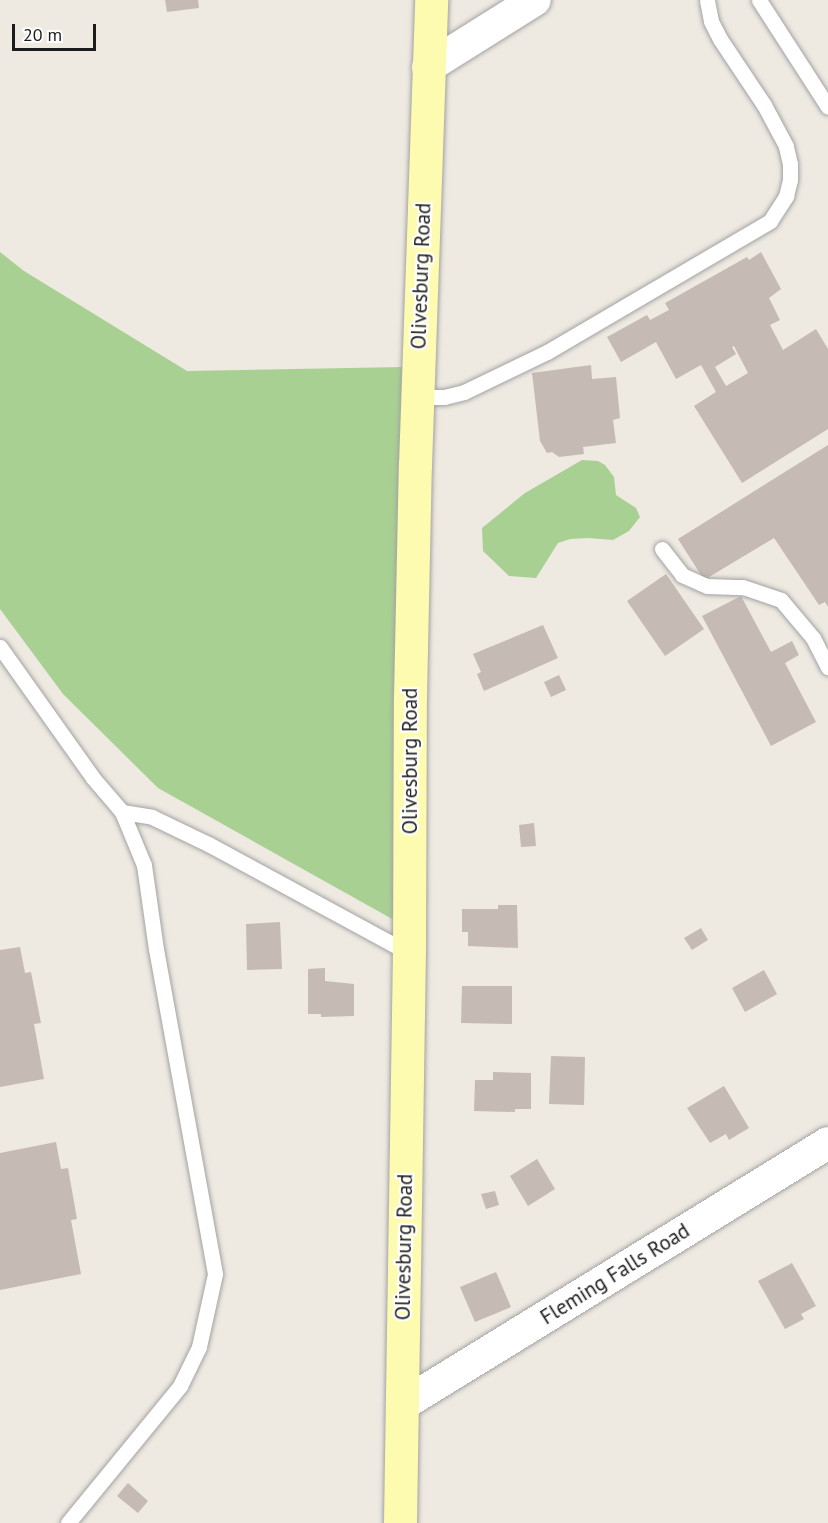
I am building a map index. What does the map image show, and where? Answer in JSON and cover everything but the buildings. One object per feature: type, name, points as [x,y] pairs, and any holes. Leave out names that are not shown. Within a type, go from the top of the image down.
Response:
[{"type":"main road","name":"Olivesburg Road","points":[[400,1523],[409,953],[410,686],[431,0]]},
{"type":"street","points":[[428,67],[535,0]]},
{"type":"street","name":"Fleming Falls Road","points":[[402,1405],[828,1143]]},
{"type":"lane","points":[[418,397],[444,397],[464,392],[547,352],[582,334],[770,221],[786,196],[790,180],[790,164],[786,146],[764,105],[720,39],[711,21],[707,0]]},
{"type":"lane","points":[[759,0],[828,107]]},
{"type":"lane","points":[[662,549],[682,575],[707,586],[743,587],[781,600],[813,638],[828,667]]},
{"type":"lane","points":[[0,647],[93,778],[122,812],[144,865],[156,949],[215,1274],[199,1347],[180,1386],[68,1523]]},
{"type":"lane","points":[[122,812],[152,817],[210,845],[409,953]]},
{"type":"green space","points":[[0,252],[24,271],[187,371],[403,367],[394,920],[158,788],[63,694],[0,609]]},
{"type":"green space","points":[[582,460],[598,461],[605,465],[614,477],[616,495],[636,508],[640,517],[629,531],[613,540],[588,538],[570,539],[558,543],[536,578],[509,576],[483,551],[482,528],[525,493]]}]
